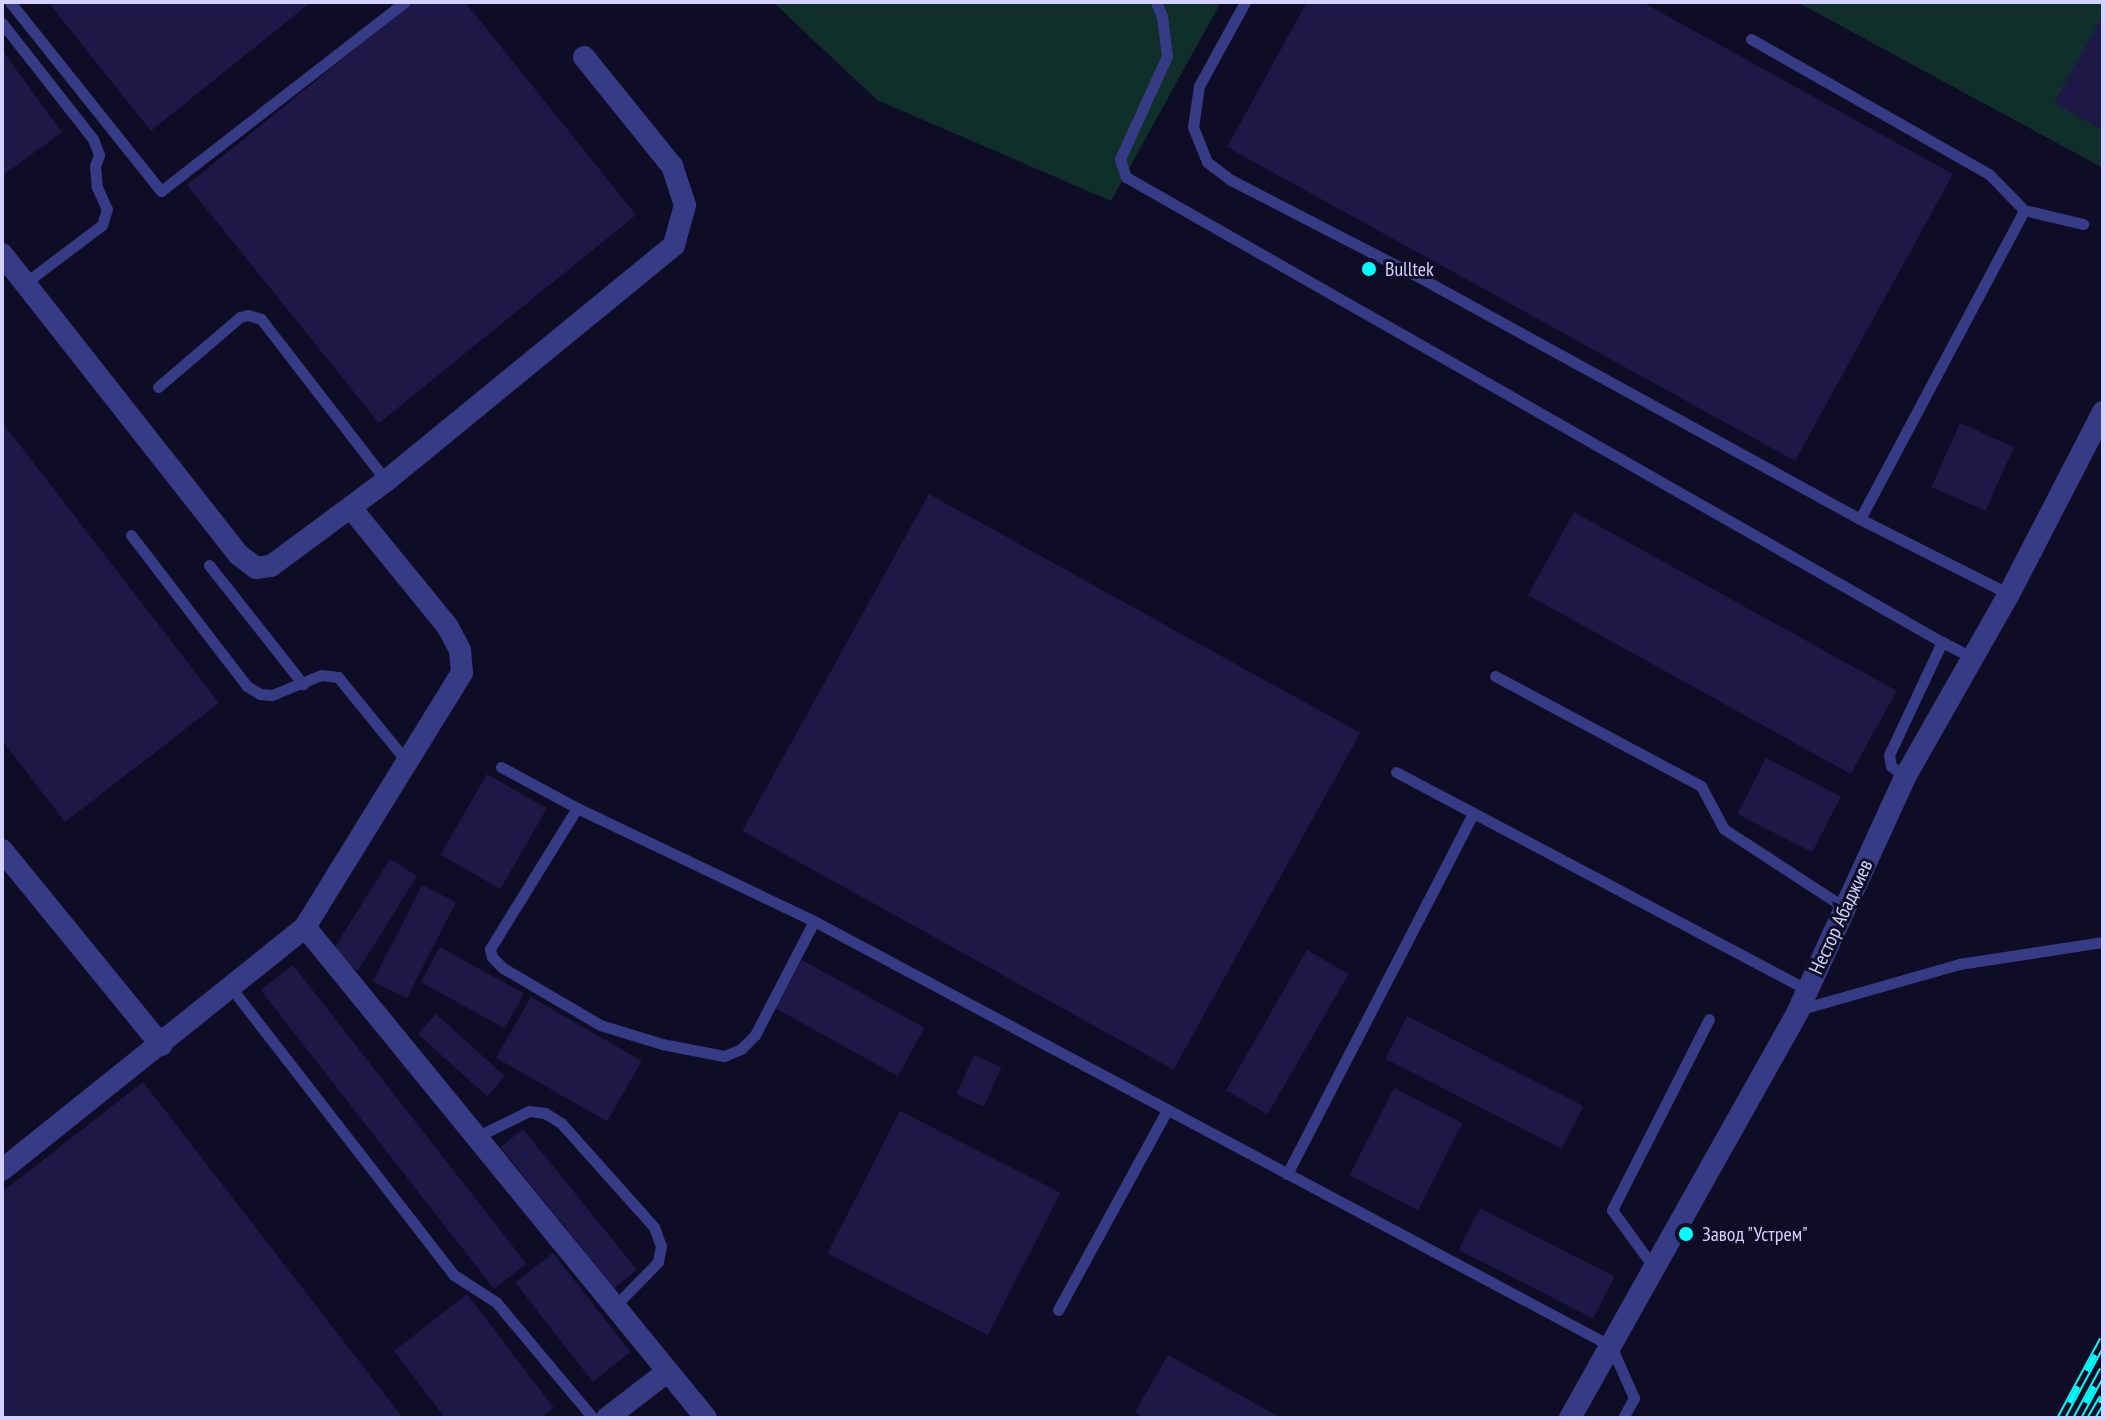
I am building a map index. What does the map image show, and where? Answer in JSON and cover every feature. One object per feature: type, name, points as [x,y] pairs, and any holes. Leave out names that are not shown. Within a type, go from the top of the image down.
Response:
[{"type":"street","points":[[2,254],[239,555],[256,568],[271,566],[386,481],[674,245],[685,205],[672,166],[584,57]]},
{"type":"street","name":"Нестор Абаджиев","points":[[1570,1418],[1798,1011],[1905,777],[2009,594],[2103,412]]},
{"type":"street","points":[[2,1170],[232,989],[305,927],[462,673],[460,650],[448,627],[351,508]]},
{"type":"street","points":[[2,850],[161,1045]]},
{"type":"street","points":[[305,927],[706,1418]]},
{"type":"street","points":[[607,1418],[667,1372]]},
{"type":"lane","points":[[10,2],[161,191],[405,2]]},
{"type":"lane","points":[[1156,2],[1162,16],[1167,56],[1120,159],[1126,177],[1974,658]]},
{"type":"lane","points":[[1245,2],[1199,86],[1193,127],[1207,162],[1231,180],[1417,276],[1860,519],[2009,594]]},
{"type":"lane","points":[[2,23],[93,139],[99,155],[95,166],[97,187],[107,209],[102,225],[25,283]]},
{"type":"lane","points":[[1751,39],[1989,174],[2024,210],[2083,224]]},
{"type":"lane","points":[[1860,519],[2024,210]]},
{"type":"lane","points":[[158,387],[240,317],[248,315],[261,319],[386,481]]},
{"type":"lane","points":[[131,535],[247,686],[260,694],[272,695],[321,675],[338,677],[407,762]]},
{"type":"lane","points":[[209,565],[303,684]]},
{"type":"lane","points":[[1905,777],[1891,766],[1889,755],[1942,642]]},
{"type":"lane","points":[[1495,676],[1701,786],[1724,829],[1845,908]]},
{"type":"lane","points":[[501,767],[577,808],[814,921],[1611,1346],[1634,1398],[1623,1418]]},
{"type":"lane","points":[[1396,772],[1807,990]]},
{"type":"lane","points":[[577,808],[490,949],[492,957],[503,968],[600,1025],[662,1044],[724,1056],[741,1049],[755,1035],[814,921]]},
{"type":"lane","points":[[1287,1174],[1473,814]]},
{"type":"lane","points":[[1798,1011],[1959,964],[2103,942]]},
{"type":"lane","points":[[232,989],[454,1275],[496,1302],[593,1418]]},
{"type":"lane","points":[[1655,1269],[1612,1210],[1709,1019]]},
{"type":"lane","points":[[1058,1310],[1167,1110]]},
{"type":"lane","points":[[476,1137],[529,1111],[545,1113],[561,1123],[654,1227],[661,1246],[658,1262],[614,1307]]},
{"type":"green space","points":[[773,2],[1221,2],[1111,201],[877,100]]},
{"type":"green space","points":[[1797,2],[2103,2],[2103,168]]},
{"type":"building","points":[[48,2],[311,2],[151,131]]},
{"type":"building","points":[[413,2],[465,2],[636,215],[379,423],[187,185]]},
{"type":"building","points":[[1307,2],[1642,2],[1953,174],[1795,461],[1227,147]]},
{"type":"building","points":[[2103,15],[2103,130],[2054,103]]},
{"type":"building","points":[[2,50],[62,132],[2,176]]},
{"type":"building","points":[[2,422],[219,703],[65,822],[2,740]]},
{"type":"building","points":[[1960,423],[2014,447],[1985,511],[1932,487]]},
{"type":"building","points":[[929,494],[1360,733],[1174,1070],[742,831]]},
{"type":"building","points":[[1574,512],[1897,691],[1851,774],[1528,595]]},
{"type":"building","points":[[1766,758],[1841,796],[1812,852],[1737,814]]},
{"type":"building","points":[[487,774],[547,808],[500,889],[440,855]]},
{"type":"building","points":[[390,859],[417,876],[358,971],[331,954]]},
{"type":"building","points":[[422,885],[456,902],[407,998],[373,981]]},
{"type":"building","points":[[440,947],[524,994],[505,1029],[421,982]]},
{"type":"building","points":[[1307,950],[1349,974],[1268,1114],[1226,1090]]},
{"type":"building","points":[[802,960],[924,1028],[898,1076],[775,1008]]},
{"type":"building","points":[[293,965],[526,1264],[494,1289],[261,990]]},
{"type":"building","points":[[531,997],[642,1061],[607,1122],[496,1058]]},
{"type":"building","points":[[436,1014],[505,1076],[487,1096],[418,1034]]},
{"type":"building","points":[[1407,1016],[1583,1106],[1562,1149],[1385,1059]]},
{"type":"building","points":[[974,1055],[1001,1067],[984,1106],[957,1094]]},
{"type":"building","points":[[143,1082],[403,1418],[2,1418],[2,1192]]},
{"type":"building","points":[[1394,1088],[1463,1123],[1418,1210],[1350,1175]]},
{"type":"building","points":[[900,1111],[1060,1193],[988,1335],[827,1254]]},
{"type":"building","points":[[523,1129],[637,1270],[614,1288],[500,1147]]},
{"type":"building","points":[[1480,1208],[1615,1277],[1593,1318],[1459,1250]]},
{"type":"building","points":[[553,1253],[631,1352],[593,1382],[515,1283]]},
{"type":"building","points":[[467,1294],[554,1408],[540,1418],[445,1418],[394,1351]]},
{"type":"building","points":[[1168,1355],[1281,1418],[1145,1418],[1135,1412]]},
{"type":"railway","points":[[2061,1418],[2103,1340]]},
{"type":"railway","points":[[2077,1418],[2103,1370]]},
{"type":"railway","points":[[2091,1418],[2103,1397]]},
{"type":"place","name":"Bulltek","points":[[1369,269]]},
{"type":"place","name":"Завод \"Устрем\"","points":[[1686,1234]]}]
